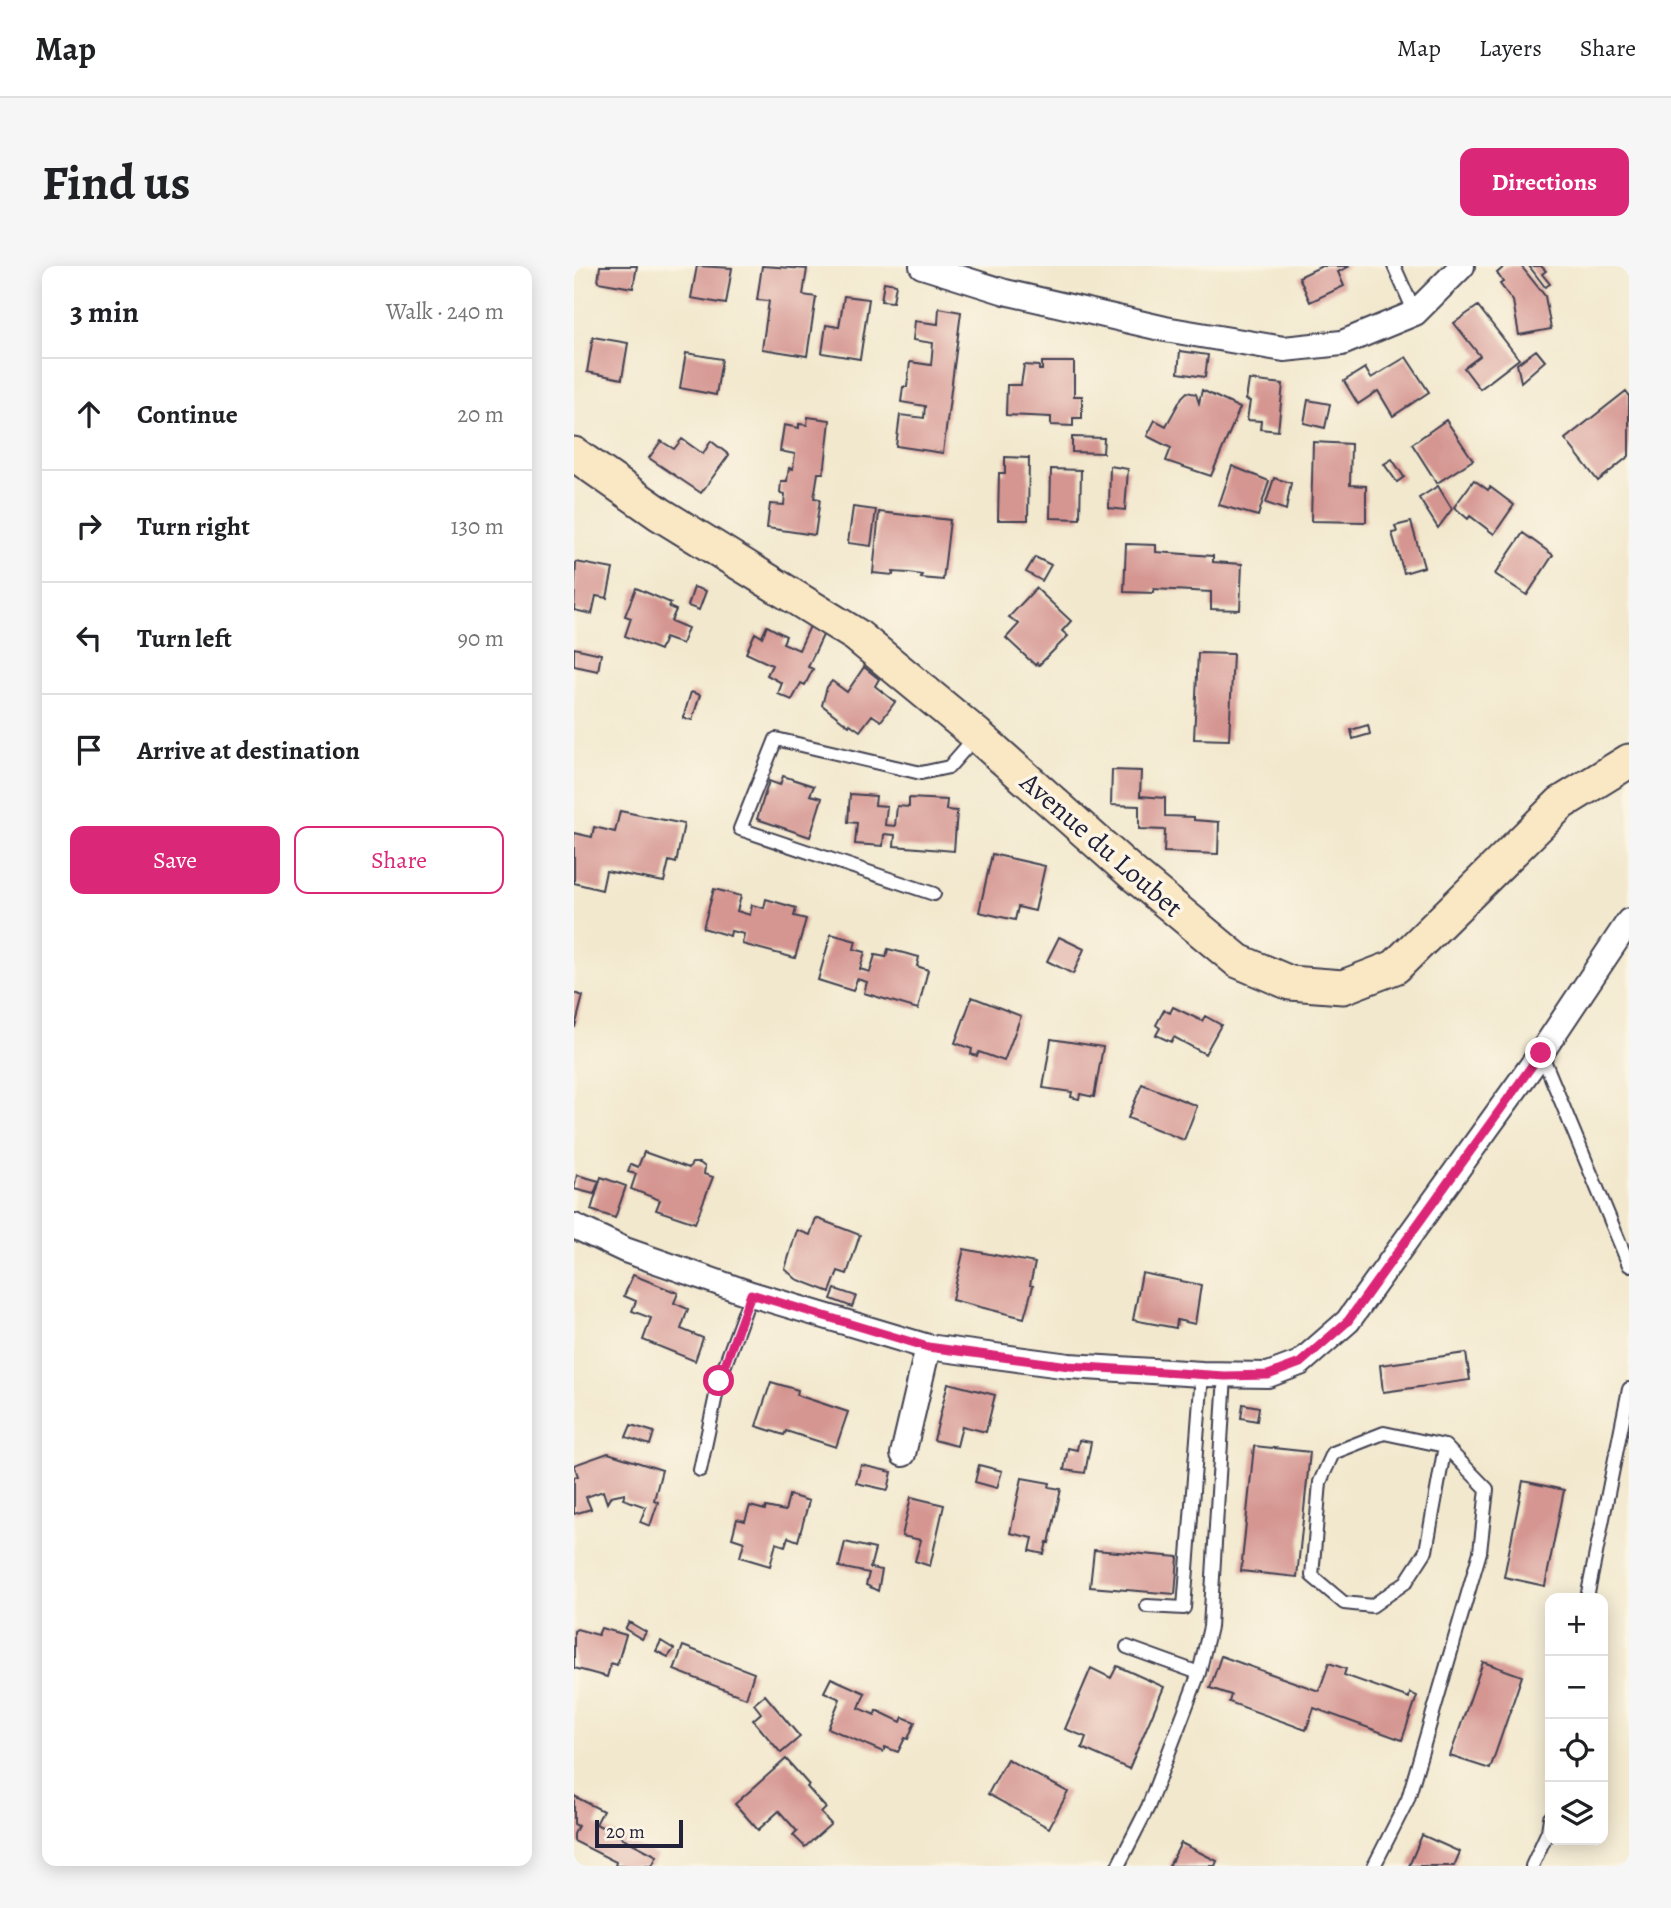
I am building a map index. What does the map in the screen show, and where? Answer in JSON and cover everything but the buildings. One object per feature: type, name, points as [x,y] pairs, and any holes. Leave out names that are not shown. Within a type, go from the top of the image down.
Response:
[{"type":"street","points":[[922,266],[1005,292],[1165,329],[1284,349],[1342,343],[1415,313],[1462,266]]},
{"type":"street","name":"Avenue du Loubet","points":[[574,454],[660,514],[856,635],[977,735],[1132,873],[1238,961],[1290,983],[1343,987],[1395,967],[1561,803],[1629,761]]},
{"type":"street","points":[[574,1226],[625,1250],[751,1294],[928,1347],[1069,1366],[1214,1375],[1268,1375],[1300,1363],[1348,1321],[1541,1053],[1629,921]]},
{"type":"street","points":[[903,1454],[928,1347]]},
{"type":"lane","points":[[1394,266],[1415,313]]},
{"type":"lane","points":[[934,894],[740,829],[776,740],[921,773],[949,767],[977,735]]},
{"type":"lane","points":[[1541,1053],[1629,1265]]},
{"type":"lane","points":[[700,1470],[719,1381],[751,1294]]},
{"type":"lane","points":[[1147,1606],[1184,1608],[1214,1375]]},
{"type":"lane","points":[[1118,1866],[1148,1807],[1199,1673],[1210,1627],[1214,1375]]},
{"type":"lane","points":[[1588,1593],[1629,1389]]},
{"type":"lane","points":[[1374,1866],[1408,1799],[1480,1552],[1487,1489],[1446,1446],[1384,1433],[1333,1453],[1320,1482],[1312,1576],[1344,1603],[1372,1606],[1406,1582],[1426,1551],[1446,1446]]},
{"type":"lane","points":[[1127,1647],[1199,1673]]},
{"type":"lane","points":[[1532,1866],[1545,1838]]},
{"type":"route","points":[[719,1381],[751,1294],[928,1347],[1069,1366],[1225,1376],[1268,1375],[1300,1363],[1348,1321],[1541,1053]]}]
